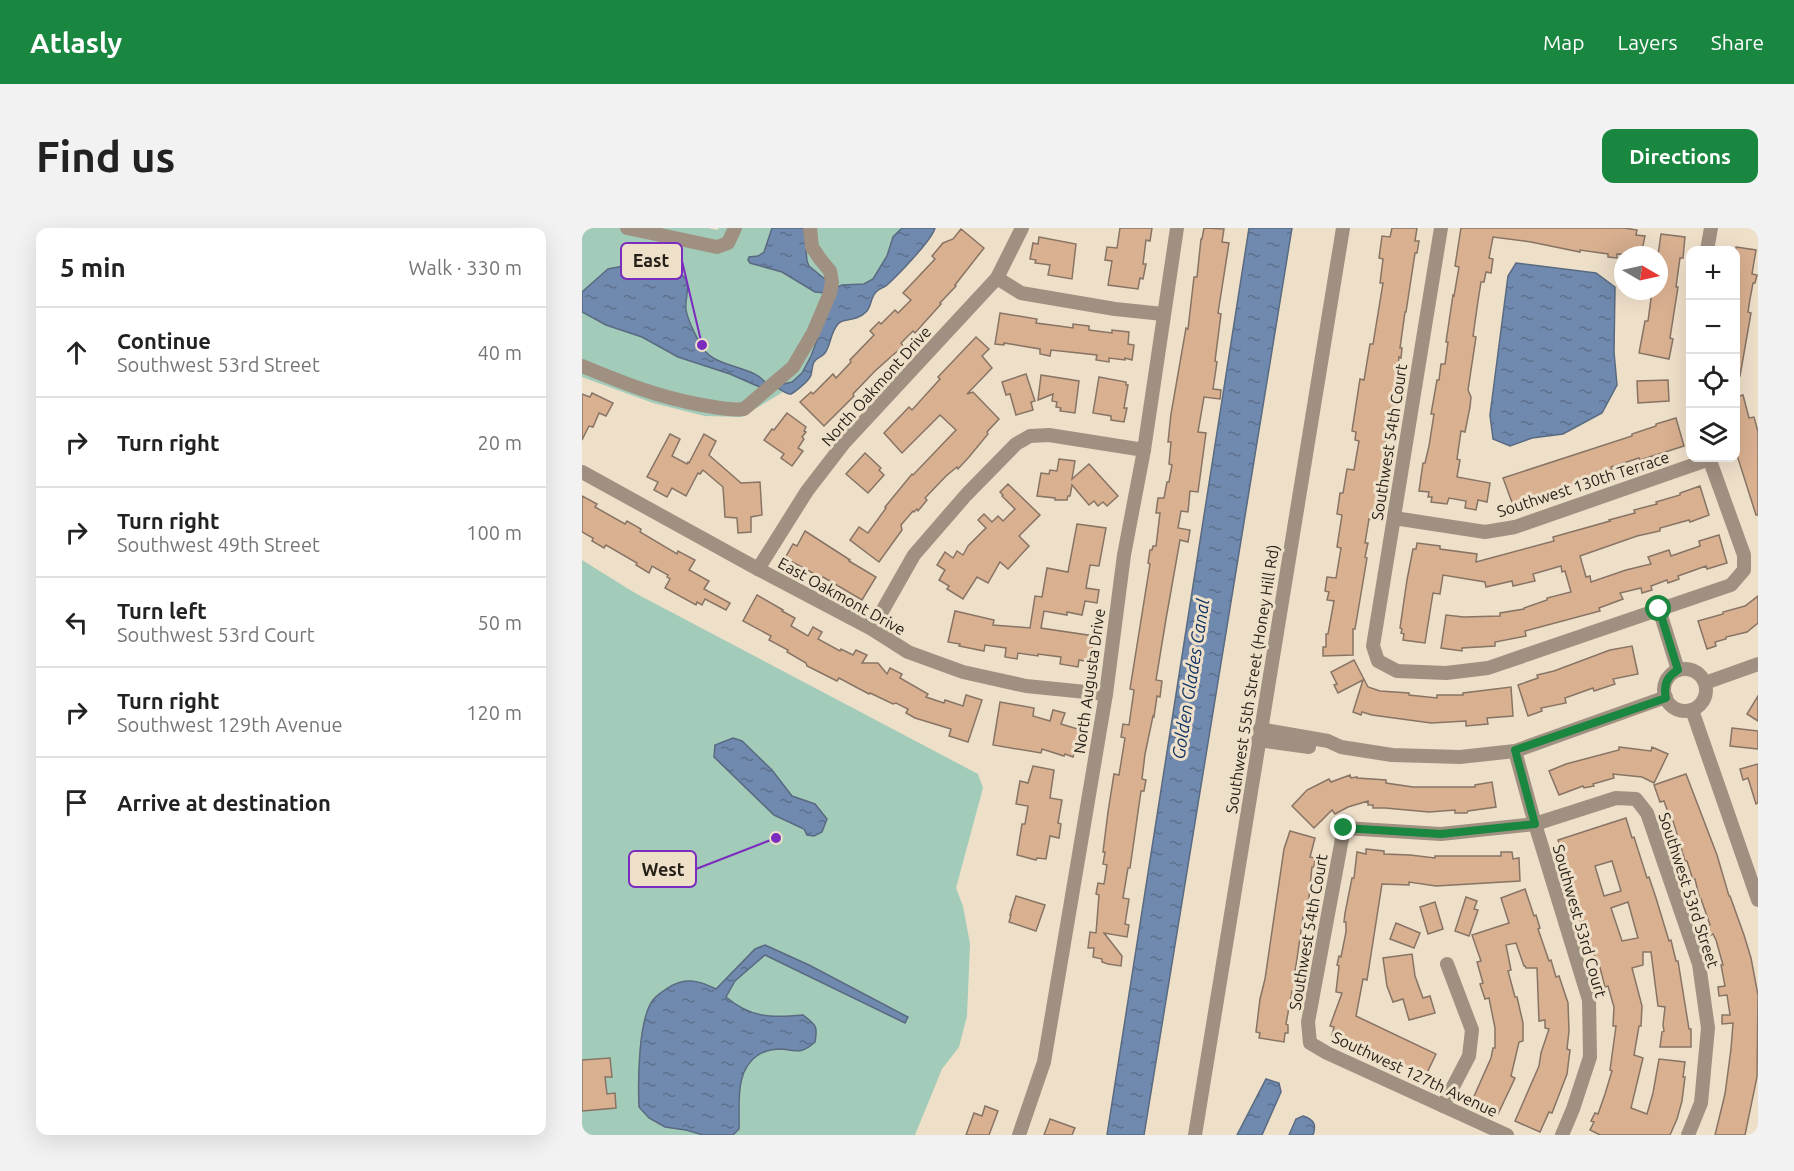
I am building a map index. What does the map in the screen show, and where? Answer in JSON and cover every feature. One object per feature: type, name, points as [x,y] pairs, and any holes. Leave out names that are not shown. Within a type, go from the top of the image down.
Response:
[{"type":"street","points":[[627,228],[717,247],[728,243],[735,228]]},
{"type":"street","points":[[582,366],[653,394],[708,406],[744,409],[793,367],[813,333],[830,293],[832,282],[830,271],[812,247],[810,228]]},
{"type":"street","name":"North Oakmont Drive","points":[[758,569],[807,491],[844,444],[997,278],[1022,228]]},
{"type":"street","name":"North Augusta Drive","points":[[1019,1135],[1044,1062],[1106,694],[1124,555],[1144,450],[1177,228]]},
{"type":"street","name":"Southwest 55th Street (Honey Hill Rd)","points":[[1195,1135],[1343,228]]},
{"type":"street","name":"Southwest 54th Court","points":[[1440,228],[1373,646],[1378,661],[1397,671],[1446,673],[1488,668],[1659,609]]},
{"type":"street","points":[[1708,246],[1711,228]]},
{"type":"street","points":[[997,278],[1021,293],[1115,309],[1163,314]]},
{"type":"street","points":[[872,628],[914,555],[966,495],[1016,444],[1030,436],[1049,435],[1144,450]]},
{"type":"street","name":"Southwest 130th Terrace","points":[[1394,518],[1485,532],[1495,531],[1515,527],[1698,462]]},
{"type":"street","points":[[1678,670],[1659,609],[1731,585],[1744,570],[1744,555],[1710,462]]},
{"type":"street","name":"East Oakmont Drive","points":[[582,472],[758,569],[872,628],[908,652],[963,672],[1026,686],[1106,694]]},
{"type":"street","points":[[1705,683],[1758,664]]},
{"type":"street","points":[[1685,669],[1697,673],[1705,683],[1705,696],[1698,707],[1692,710],[1674,708],[1666,698],[1665,684],[1672,673],[1678,670],[1685,669]]},
{"type":"street","points":[[1259,735],[1328,741],[1341,747],[1392,755],[1460,757],[1515,750],[1666,698]]},
{"type":"street","points":[[1692,710],[1758,900]]},
{"type":"street","name":"Southwest 53rd Court","points":[[1515,750],[1535,824],[1589,1000],[1590,1057],[1562,1135]]},
{"type":"street","name":"Southwest 53rd Street","points":[[1535,824],[1616,798],[1636,799],[1647,813],[1699,964],[1708,1029],[1701,1103],[1688,1135]]},
{"type":"street","name":"Southwest 54th Court","points":[[1310,1043],[1308,1022],[1344,828],[1441,834],[1535,824]]},
{"type":"street","points":[[1443,1106],[1469,1056],[1472,1030],[1447,964]]},
{"type":"street","name":"Southwest 127th Avenue","points":[[1310,1043],[1327,1053],[1507,1135]]},
{"type":"green space","points":[[582,228],[708,228],[717,230],[719,228],[924,228],[841,314],[801,381],[742,417],[705,416],[653,403],[582,377]]},
{"type":"green space","points":[[582,560],[635,593],[978,774],[983,788],[956,888],[963,906],[970,944],[967,1016],[959,1047],[942,1069],[915,1135],[582,1135]]},
{"type":"water","points":[[772,228],[804,228],[807,261],[809,266],[826,280],[825,293],[815,292],[782,272],[750,263],[749,257],[758,256],[764,252]]},
{"type":"water","points":[[902,228],[935,228],[928,241],[906,266],[887,285],[876,292],[866,312],[858,318],[838,324],[833,331],[827,350],[814,362],[811,375],[805,383],[791,394],[778,388],[779,385],[792,382],[802,373],[811,356],[837,287],[864,284],[873,279],[887,256],[893,237]]},
{"type":"water","name":"Golden Glades Canal","points":[[1249,228],[1292,228],[1144,1135],[1107,1135]]},
{"type":"water","points":[[1516,263],[1596,273],[1614,286],[1614,352],[1617,385],[1602,413],[1563,434],[1532,438],[1510,446],[1493,439],[1490,415],[1508,276]]},
{"type":"water","points":[[629,265],[670,268],[682,275],[688,287],[687,315],[706,352],[720,361],[755,374],[766,384],[762,388],[730,374],[678,357],[642,337],[606,325],[582,312],[582,292],[608,269]]},
{"type":"water","points":[[733,738],[742,741],[772,770],[792,796],[815,804],[827,819],[822,832],[814,836],[807,835],[804,829],[774,815],[714,757],[715,745]]},
{"type":"water","points":[[765,945],[809,965],[908,1017],[905,1023],[765,955],[735,981],[726,997],[753,1013],[771,1016],[803,1015],[815,1026],[815,1042],[799,1051],[781,1049],[766,1051],[750,1062],[745,1070],[740,1089],[739,1129],[733,1135],[703,1135],[665,1127],[649,1118],[639,1107],[639,1067],[644,1021],[653,1000],[671,986],[688,981],[699,982],[716,989],[755,949]]},
{"type":"water","points":[[1266,1079],[1279,1083],[1281,1092],[1262,1135],[1237,1135]]},
{"type":"water","points":[[1303,1116],[1313,1122],[1315,1128],[1313,1135],[1289,1135],[1296,1119]]},
{"type":"building","points":[[1120,228],[1152,228],[1150,241],[1146,240],[1143,264],[1146,264],[1138,289],[1108,285],[1112,261],[1105,260],[1107,247],[1117,248]]},
{"type":"building","points":[[1204,228],[1224,229],[1222,242],[1229,243],[1218,313],[1221,314],[1213,389],[1221,390],[1220,399],[1204,397],[1198,432],[1206,433],[1198,492],[1190,491],[1188,512],[1181,511],[1178,528],[1190,530],[1188,542],[1180,540],[1156,680],[1162,681],[1160,697],[1157,696],[1145,754],[1142,779],[1146,780],[1144,791],[1141,791],[1130,868],[1128,868],[1123,898],[1129,899],[1125,924],[1129,925],[1127,937],[1104,933],[1122,956],[1121,966],[1102,962],[1102,959],[1093,957],[1094,948],[1088,948],[1090,932],[1096,933],[1098,883],[1104,884],[1107,865],[1103,864],[1105,852],[1103,852],[1114,774],[1119,775],[1125,738],[1121,737],[1123,724],[1129,725],[1134,690],[1130,689],[1150,564],[1148,563],[1150,550],[1156,546],[1160,513],[1156,513],[1158,498],[1164,498],[1172,465],[1169,464],[1171,442],[1168,442],[1171,414],[1186,328],[1188,329],[1194,277],[1197,277]]},
{"type":"building","points":[[1392,228],[1417,228],[1415,241],[1419,241],[1405,312],[1400,348],[1402,348],[1401,358],[1399,357],[1393,409],[1390,408],[1378,486],[1381,486],[1380,495],[1377,495],[1373,520],[1369,519],[1365,543],[1368,543],[1365,557],[1367,558],[1355,629],[1353,629],[1353,655],[1323,656],[1334,601],[1327,600],[1329,592],[1325,591],[1327,577],[1336,578],[1341,548],[1337,547],[1342,515],[1337,514],[1340,493],[1343,493],[1347,469],[1354,470],[1359,441],[1355,440],[1356,432],[1352,431],[1360,379],[1364,380],[1370,344],[1373,344],[1383,283],[1380,283],[1383,259],[1379,258],[1382,236],[1390,237]]},
{"type":"building","points":[[1461,228],[1624,228],[1637,230],[1636,235],[1645,236],[1643,246],[1614,246],[1614,258],[1608,257],[1608,254],[1580,250],[1580,252],[1493,237],[1489,258],[1493,259],[1491,273],[1486,272],[1484,282],[1481,282],[1468,390],[1471,397],[1470,407],[1465,432],[1461,431],[1457,459],[1460,460],[1457,477],[1490,483],[1487,502],[1478,500],[1476,510],[1465,508],[1466,501],[1449,498],[1447,504],[1431,502],[1432,497],[1428,497],[1429,492],[1419,491],[1423,463],[1425,463],[1429,446],[1434,414],[1431,414],[1437,380],[1439,380],[1441,364],[1445,364],[1448,342],[1446,342],[1459,267],[1455,266]]},
{"type":"building","points":[[961,229],[984,248],[956,286],[915,333],[913,331],[901,343],[903,346],[875,371],[824,426],[800,402],[811,392],[813,394],[833,374],[836,378],[874,335],[870,331],[895,310],[898,313],[911,300],[903,293],[935,259],[932,256],[943,243],[953,239]]},
{"type":"building","points":[[1661,234],[1685,237],[1676,287],[1678,287],[1670,338],[1673,339],[1669,359],[1639,353],[1645,321],[1648,321],[1651,300],[1668,300],[1668,246],[1659,246]]},
{"type":"building","points":[[1039,237],[1076,244],[1072,279],[1048,275],[1050,265],[1035,263],[1036,260],[1030,259],[1033,243],[1038,244]]},
{"type":"building","points":[[1740,248],[1756,250],[1752,274],[1757,275],[1753,283],[1748,312],[1751,313],[1740,376]]},
{"type":"building","points":[[1000,313],[1037,319],[1036,323],[1073,328],[1073,324],[1089,326],[1089,330],[1112,333],[1112,330],[1129,332],[1128,344],[1134,345],[1132,360],[1109,358],[1109,362],[1096,360],[1097,355],[1051,350],[1050,356],[1040,354],[1040,349],[1004,343],[1004,345],[995,344]]},
{"type":"building","points":[[976,337],[989,349],[982,356],[992,368],[967,394],[973,392],[999,419],[958,469],[957,467],[946,476],[925,498],[927,500],[918,511],[917,509],[913,511],[901,525],[902,530],[879,562],[850,540],[859,527],[868,533],[885,507],[912,474],[956,430],[940,415],[902,453],[884,433],[909,407],[912,410],[940,379],[938,377]]},
{"type":"building","points":[[1026,374],[1035,401],[1031,402],[1033,410],[1016,415],[1010,394],[1006,395],[1002,382]]},
{"type":"building","points":[[1041,375],[1079,381],[1075,413],[1060,411],[1061,408],[1056,407],[1057,402],[1052,401],[1053,394],[1038,400]]},
{"type":"building","points":[[1099,377],[1126,382],[1128,385],[1124,422],[1111,420],[1111,416],[1093,413]]},
{"type":"building","points":[[1668,380],[1669,401],[1638,403],[1637,381]]},
{"type":"building","points":[[592,393],[613,403],[606,416],[599,413],[593,427],[589,426],[582,440],[582,394],[590,397]]},
{"type":"building","points":[[1743,395],[1749,418],[1754,417],[1758,432],[1758,515],[1756,515],[1739,462],[1740,396]]},
{"type":"building","points":[[787,413],[806,427],[804,431],[806,432],[802,437],[804,439],[798,448],[803,451],[792,466],[781,458],[784,454],[764,440]]},
{"type":"building","points":[[1676,418],[1684,446],[1611,467],[1612,470],[1576,484],[1532,496],[1533,498],[1513,505],[1503,478],[1632,436],[1656,424]]},
{"type":"building","points":[[670,434],[680,439],[672,456],[687,464],[704,434],[716,441],[709,455],[741,483],[760,482],[762,515],[751,517],[751,532],[738,533],[737,518],[725,517],[723,487],[703,470],[700,474],[698,473],[686,496],[672,488],[667,497],[654,490],[658,482],[647,477]]},
{"type":"building","points":[[865,453],[881,468],[879,470],[884,475],[868,493],[846,474]]},
{"type":"building","points":[[1059,459],[1075,461],[1072,479],[1089,464],[1118,496],[1107,506],[1103,502],[1098,506],[1094,501],[1089,505],[1072,485],[1067,500],[1037,496],[1041,473],[1049,474],[1050,470],[1057,471]]},
{"type":"building","points":[[1008,484],[1040,515],[1019,536],[1029,546],[1008,569],[1000,562],[988,583],[977,577],[963,599],[947,589],[949,586],[939,580],[945,570],[937,565],[945,552],[953,558],[957,551],[963,555],[968,546],[986,528],[978,520],[984,514],[992,522],[998,516],[1003,521],[1015,509],[1000,492]]},
{"type":"building","points":[[1700,486],[1709,515],[1690,522],[1689,520],[1660,528],[1660,531],[1637,536],[1580,556],[1586,577],[1590,576],[1591,582],[1651,564],[1648,557],[1669,550],[1671,556],[1700,546],[1699,541],[1719,535],[1727,563],[1707,569],[1706,566],[1678,576],[1679,579],[1668,583],[1667,580],[1651,586],[1652,590],[1642,593],[1641,588],[1620,593],[1623,599],[1599,608],[1600,611],[1525,631],[1526,636],[1495,642],[1495,646],[1462,648],[1462,651],[1441,648],[1446,615],[1500,616],[1500,613],[1524,609],[1547,600],[1547,598],[1571,592],[1565,571],[1562,572],[1561,566],[1533,574],[1535,581],[1513,586],[1512,581],[1486,587],[1485,582],[1443,575],[1440,594],[1433,593],[1425,643],[1403,640],[1404,634],[1401,633],[1400,628],[1413,549],[1416,549],[1417,543],[1477,554],[1476,562],[1554,541],[1553,537],[1635,513],[1634,510],[1657,504],[1656,502]]},
{"type":"building","points":[[582,496],[597,504],[595,507],[625,524],[627,521],[641,529],[640,532],[677,554],[678,551],[695,560],[689,570],[709,581],[704,589],[730,603],[726,610],[705,599],[702,605],[697,602],[696,605],[665,588],[670,579],[668,575],[652,566],[649,573],[636,565],[637,563],[606,545],[604,548],[592,541],[593,538],[582,532]]},
{"type":"building","points":[[1077,524],[1106,528],[1099,566],[1090,565],[1086,588],[1099,590],[1097,603],[1085,601],[1082,615],[1044,611],[1041,628],[1094,636],[1090,662],[1079,660],[1078,667],[1060,664],[1061,657],[1018,653],[1017,659],[1005,657],[1006,648],[985,645],[984,651],[948,642],[955,611],[994,620],[993,625],[1030,628],[1035,596],[1042,597],[1047,568],[1068,572]]},
{"type":"building","points":[[805,531],[876,577],[862,600],[785,558],[793,544],[797,546]]},
{"type":"building","points":[[757,595],[795,618],[791,626],[808,636],[813,627],[822,632],[818,639],[840,651],[841,649],[853,655],[856,650],[867,655],[862,663],[878,663],[887,674],[890,668],[902,674],[900,678],[928,694],[926,697],[963,706],[966,695],[982,700],[968,742],[949,736],[951,729],[915,718],[906,713],[908,709],[896,703],[893,704],[869,694],[839,678],[837,681],[807,666],[806,663],[787,652],[788,650],[769,640],[771,636],[743,621]]},
{"type":"building","points":[[1758,596],[1758,623],[1747,632],[1726,637],[1726,639],[1715,642],[1716,646],[1707,649],[1698,621],[1745,606]]},
{"type":"building","points":[[1632,646],[1638,674],[1613,679],[1615,684],[1594,691],[1593,688],[1565,698],[1566,703],[1541,708],[1542,711],[1528,716],[1518,685],[1538,678],[1537,675],[1610,650]]},
{"type":"building","points":[[1354,660],[1368,687],[1380,691],[1437,698],[1437,695],[1463,695],[1463,693],[1511,687],[1513,716],[1487,718],[1488,724],[1466,726],[1466,721],[1431,723],[1362,712],[1361,715],[1353,712],[1363,680],[1338,693],[1334,685],[1337,684],[1331,672]]},
{"type":"building","points":[[1758,696],[1758,721],[1747,714]]},
{"type":"building","points":[[1000,702],[1034,708],[1033,716],[1050,721],[1053,710],[1065,713],[1061,724],[1081,730],[1073,757],[1042,749],[1041,753],[993,745]]},
{"type":"building","points":[[1732,728],[1758,731],[1758,749],[1730,746]]},
{"type":"building","points":[[1619,747],[1651,751],[1652,747],[1668,754],[1654,783],[1642,777],[1613,774],[1614,778],[1593,784],[1594,786],[1584,788],[1583,786],[1559,795],[1549,771],[1566,764],[1619,750]]},
{"type":"building","points":[[1758,764],[1758,803],[1756,804],[1748,778],[1743,780],[1740,769]]},
{"type":"building","points":[[1033,766],[1054,770],[1050,798],[1062,800],[1058,823],[1061,824],[1059,838],[1050,836],[1046,859],[1037,858],[1036,860],[1017,855],[1022,824],[1025,824],[1028,806],[1016,804],[1020,781],[1028,783]]},
{"type":"building","points":[[1686,774],[1744,935],[1758,995],[1757,1077],[1745,1135],[1715,1135],[1725,1094],[1733,1023],[1722,1024],[1722,1015],[1730,1015],[1727,995],[1719,996],[1718,987],[1725,986],[1721,965],[1723,965],[1716,940],[1713,934],[1709,936],[1706,926],[1710,925],[1695,879],[1693,880],[1687,861],[1685,861],[1673,821],[1671,821],[1664,801],[1660,802],[1654,785]]},
{"type":"building","points":[[1350,775],[1351,778],[1386,780],[1386,783],[1413,787],[1475,787],[1475,785],[1492,782],[1496,807],[1467,813],[1455,813],[1455,810],[1429,812],[1373,808],[1373,805],[1368,805],[1368,801],[1335,814],[1332,810],[1314,828],[1292,806],[1307,790],[1329,779],[1331,782]]},
{"type":"building","points":[[1626,818],[1632,838],[1634,837],[1669,941],[1671,940],[1676,961],[1678,961],[1689,1029],[1691,1029],[1691,1047],[1660,1047],[1664,1031],[1665,1007],[1658,1006],[1651,952],[1643,952],[1643,965],[1632,968],[1642,1006],[1641,1026],[1639,1026],[1634,1055],[1643,1058],[1631,1108],[1647,1114],[1659,1059],[1685,1062],[1682,1101],[1670,1135],[1600,1135],[1590,1130],[1594,1122],[1591,1121],[1595,1113],[1598,1114],[1612,1071],[1610,1070],[1616,1026],[1613,1026],[1614,1007],[1608,986],[1605,987],[1584,921],[1580,922],[1578,915],[1573,917],[1570,907],[1574,905],[1567,883],[1571,882],[1558,840]],"holes":[[[1612,861],[1621,891],[1604,896],[1595,866]],[[1628,902],[1638,938],[1622,941],[1611,908]]]},
{"type":"building","points":[[1290,831],[1315,838],[1310,857],[1315,858],[1307,918],[1303,917],[1293,983],[1297,984],[1296,992],[1292,991],[1286,1024],[1288,1033],[1285,1033],[1284,1042],[1259,1038],[1260,1033],[1256,1032],[1284,849]]},
{"type":"building","points":[[1366,849],[1384,851],[1384,854],[1435,858],[1435,856],[1501,856],[1501,852],[1512,852],[1513,859],[1519,858],[1520,881],[1436,886],[1409,882],[1409,885],[1382,884],[1367,980],[1363,979],[1356,1016],[1436,1054],[1425,1077],[1332,1035],[1334,1027],[1330,1026],[1342,993],[1336,992],[1339,966],[1337,965],[1346,932],[1345,913],[1352,878],[1354,878],[1357,852],[1366,854]]},
{"type":"building","points":[[1525,889],[1534,916],[1536,915],[1540,928],[1538,929],[1549,961],[1551,960],[1556,977],[1559,976],[1568,1003],[1567,1049],[1570,1050],[1567,1074],[1552,1113],[1549,1112],[1540,1132],[1515,1121],[1539,1066],[1549,1029],[1545,1028],[1545,1020],[1539,1021],[1537,968],[1524,966],[1516,943],[1506,945],[1511,970],[1508,971],[1523,1023],[1523,1041],[1519,1042],[1511,1076],[1515,1078],[1498,1114],[1472,1101],[1491,1058],[1493,1048],[1495,1048],[1495,1028],[1489,998],[1485,999],[1480,984],[1483,983],[1477,962],[1481,961],[1472,935],[1509,923],[1501,898]]},
{"type":"building","points":[[1016,896],[1045,905],[1036,931],[1009,922]]},
{"type":"building","points":[[1466,897],[1477,901],[1474,909],[1478,910],[1469,936],[1455,931]]},
{"type":"building","points":[[1435,902],[1443,929],[1428,934],[1420,907]]},
{"type":"building","points":[[1396,923],[1420,933],[1414,948],[1390,939]]},
{"type":"building","points":[[1412,954],[1415,976],[1423,998],[1430,996],[1435,1013],[1409,1020],[1403,999],[1393,1002],[1387,986],[1383,958]]},
{"type":"building","points":[[610,1058],[612,1077],[605,1077],[607,1094],[615,1093],[616,1108],[582,1111],[582,1060]]},
{"type":"building","points":[[985,1106],[998,1111],[989,1135],[966,1135],[974,1113],[982,1116]]},
{"type":"building","points":[[1050,1119],[1075,1128],[1072,1135],[1044,1135]]},
{"type":"place","name":"East","points":[[702,345]]},
{"type":"place","name":"West","points":[[776,838]]},
{"type":"route","points":[[1344,828],[1441,834],[1535,824],[1515,750],[1666,698],[1665,684],[1672,673],[1678,670],[1659,609]]}]
